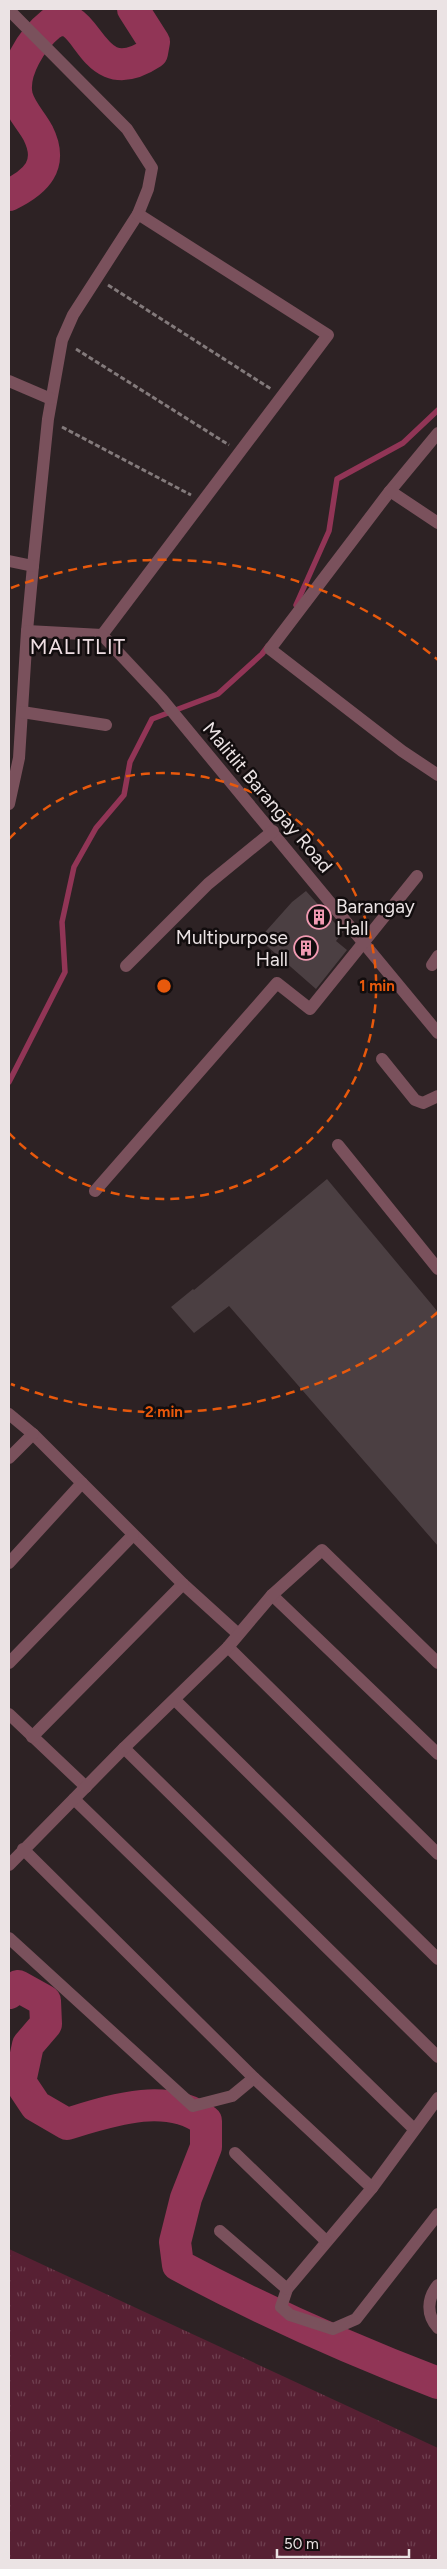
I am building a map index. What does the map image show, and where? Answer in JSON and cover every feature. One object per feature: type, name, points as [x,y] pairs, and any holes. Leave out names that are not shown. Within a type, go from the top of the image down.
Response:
[{"type":"street","points":[[9,10],[127,129],[152,168],[148,189],[138,214],[73,315],[62,340],[48,419],[33,566],[27,631],[20,758],[9,804]]},
{"type":"street","points":[[27,631],[102,635],[328,336],[138,214]]},
{"type":"street","points":[[9,381],[51,399]]},
{"type":"street","points":[[438,433],[390,491],[270,649],[402,751],[438,774]]},
{"type":"street","points":[[390,491],[438,523]]},
{"type":"street","points":[[9,561],[33,566]]},
{"type":"street","name":"Malitlit Barangay Road","points":[[102,635],[162,698],[438,1033]]},
{"type":"street","points":[[22,712],[106,725]]},
{"type":"street","points":[[126,966],[208,884],[273,831]]},
{"type":"street","points":[[95,1191],[277,982],[310,1009],[418,876]]},
{"type":"street","points":[[382,1059],[415,1100],[423,1103],[438,1096]]},
{"type":"street","points":[[338,1145],[438,1269]]},
{"type":"street","points":[[9,1414],[33,1434],[183,1584],[237,1633]]},
{"type":"street","points":[[9,1458],[33,1434]]},
{"type":"street","points":[[9,1563],[82,1483]]},
{"type":"street","points":[[9,1664],[133,1535]]},
{"type":"street","points":[[9,1865],[124,1748],[228,1647],[237,1633],[272,1595],[322,1550],[438,1663]]},
{"type":"street","points":[[32,1737],[183,1584]]},
{"type":"street","points":[[272,1595],[438,1754]]},
{"type":"street","points":[[228,1647],[438,1854]]},
{"type":"street","points":[[175,1700],[438,1960]]},
{"type":"street","points":[[9,1714],[86,1788]]},
{"type":"street","points":[[124,1748],[438,2057]]},
{"type":"street","points":[[74,1799],[414,2129]]},
{"type":"street","points":[[24,1849],[254,2078],[372,2188]]},
{"type":"street","points":[[9,1938],[193,2106],[232,2096],[254,2078]]},
{"type":"street","points":[[438,2098],[372,2188],[287,2289],[281,2308],[290,2315],[333,2329],[356,2319],[438,2214]]},
{"type":"street","points":[[235,2153],[326,2241]]},
{"type":"street","points":[[220,2230],[287,2289]]},
{"type":"street","points":[[438,2285],[431,2293],[429,2308],[438,2328]]},
{"type":"path","points":[[97,278],[282,396]]},
{"type":"path","points":[[62,340],[240,452]]},
{"type":"path","points":[[48,419],[203,502]]},
{"type":"green space","points":[[9,2249],[438,2448],[438,2560],[9,2560]]},
{"type":"building","name":"Multipurpose Hall","points":[[306,891],[343,932],[336,941],[347,950],[316,989],[259,939],[292,902]]},
{"type":"building","points":[[327,1179],[438,1312],[438,1546],[229,1306],[194,1333],[171,1307]]},
{"type":"waterway","points":[[9,195],[34,178],[40,171],[43,163],[44,154],[38,133],[17,97],[17,77],[30,47],[51,24],[64,20],[74,24],[102,56],[114,63],[131,63],[152,53],[154,42],[133,9]]},
{"type":"waterway","points":[[296,605],[329,531],[337,479],[403,443],[438,410]]},
{"type":"waterway","points":[[9,1082],[65,972],[62,922],[74,867],[96,828],[124,795],[130,762],[152,719],[218,694],[262,654],[268,646]]},
{"type":"waterway","points":[[9,1993],[18,1986],[45,2001],[46,2024],[28,2045],[20,2082],[36,2106],[67,2124],[119,2109],[156,2105],[190,2112],[206,2121],[206,2147],[186,2198],[175,2242],[178,2265],[306,2328],[438,2383]]},
{"type":"place","name":"Barangay Hall","points":[[319,917]]},
{"type":"place","name":"Multipurpose Hall","points":[[306,948]]},
{"type":"district","name":"MALITLIT","points":[[78,647]]}]
